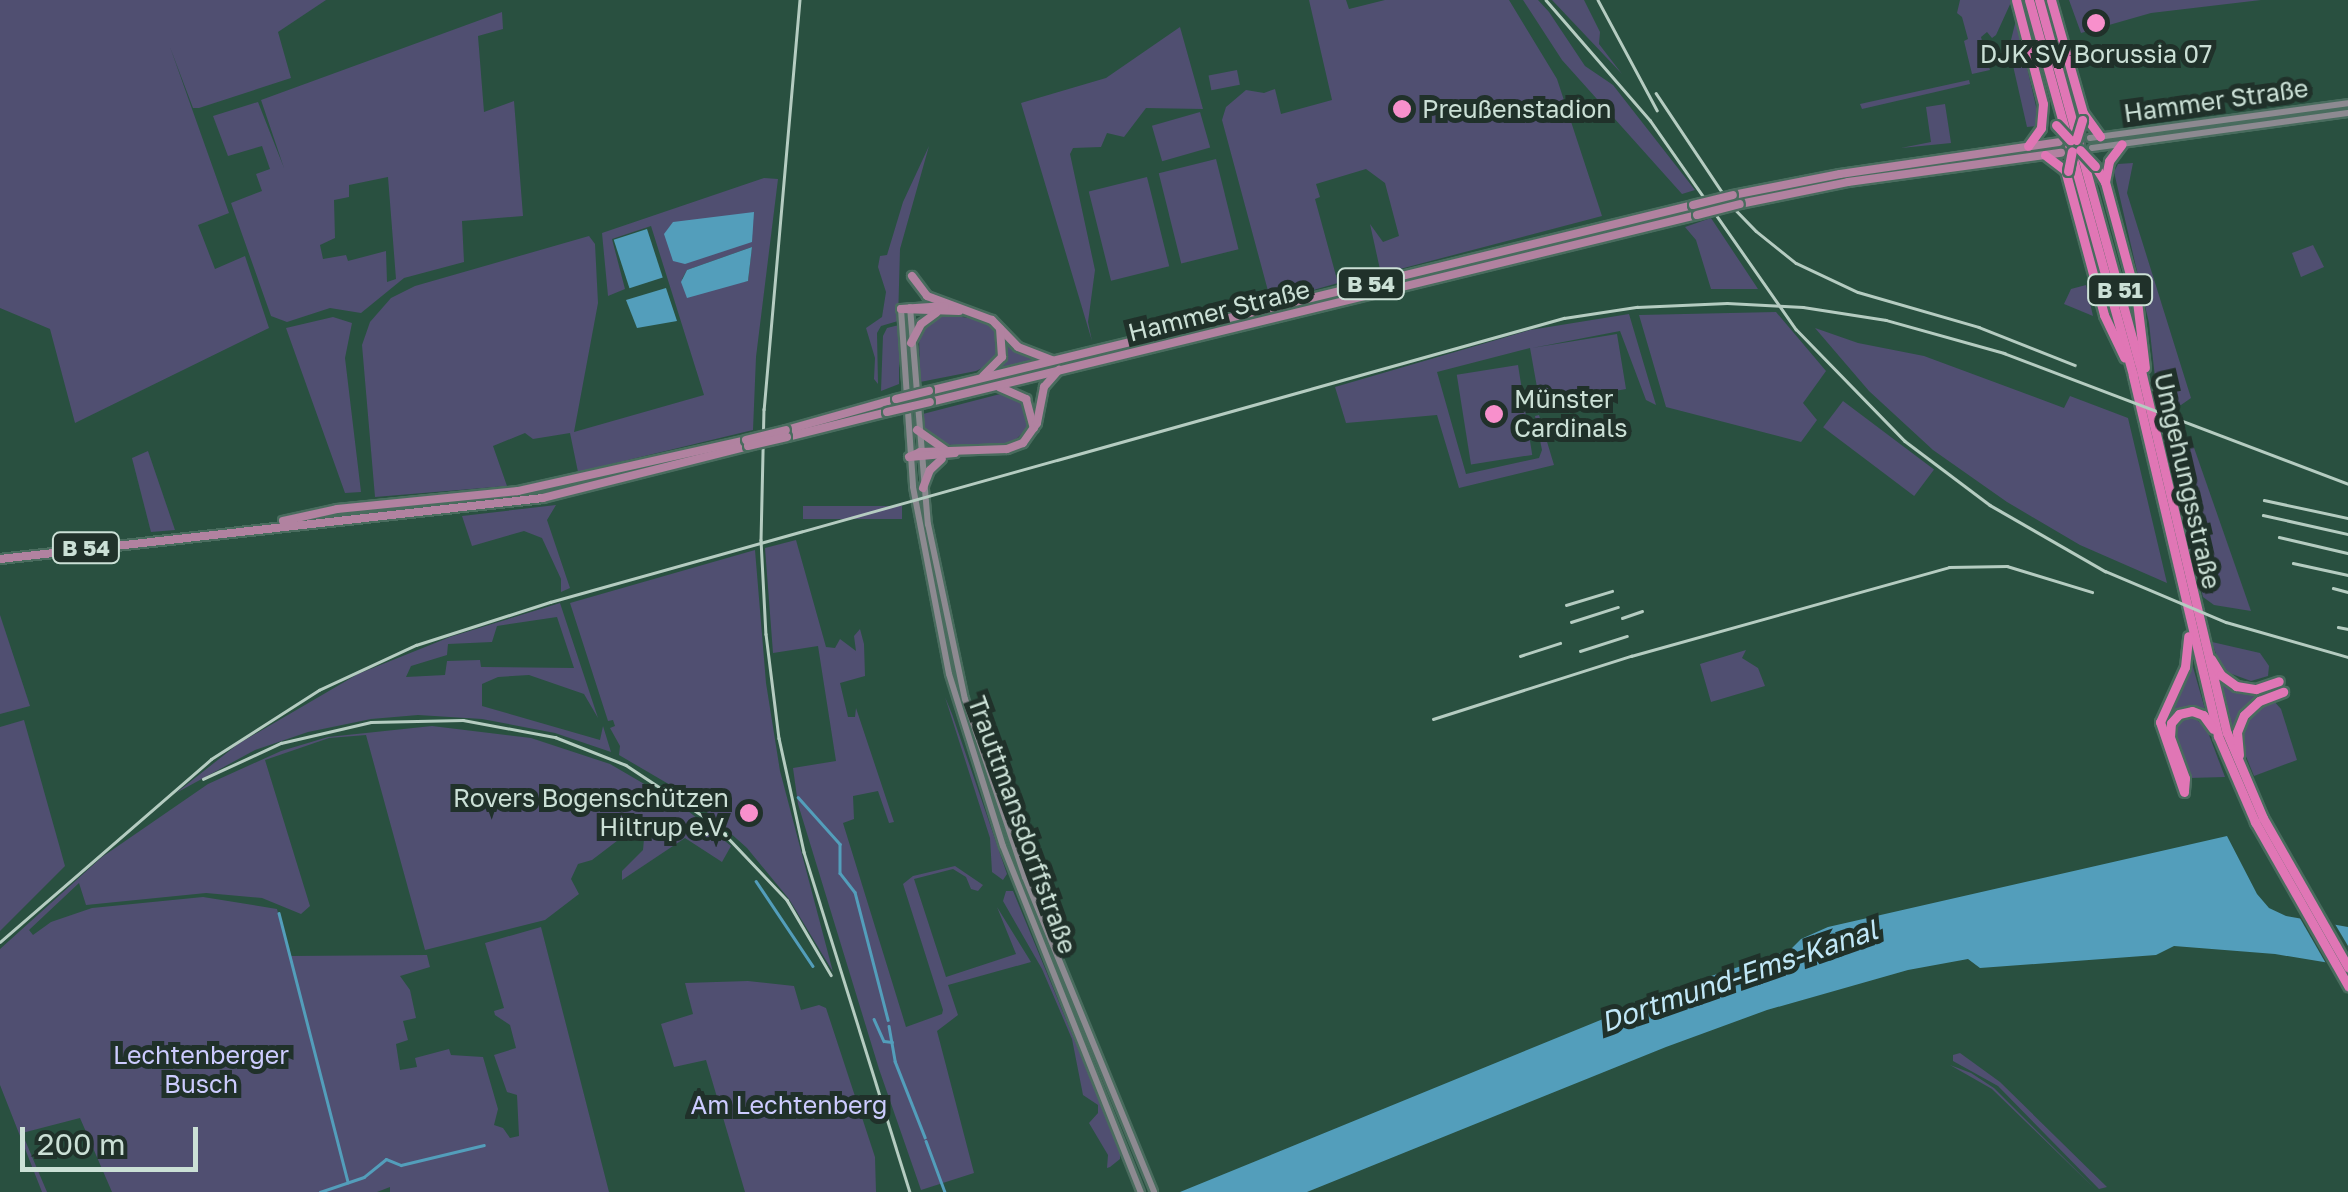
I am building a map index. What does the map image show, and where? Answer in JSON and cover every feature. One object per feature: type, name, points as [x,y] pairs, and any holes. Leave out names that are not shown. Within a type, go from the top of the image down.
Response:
[{"type":"highway","points":[[2016,0],[2043,104],[2070,146],[2095,166],[2105,182],[2137,301],[2146,390]]},
{"type":"highway","name":"Umgehungsstraße","points":[[2029,0],[2133,376],[2218,736],[2303,909],[2348,986]]},
{"type":"highway","name":"Umgehungsstraße","points":[[2039,0],[2146,390],[2238,774]]},
{"type":"highway","points":[[2051,0],[2082,117],[2095,137]]},
{"type":"highway","points":[[2028,146],[2041,128],[2043,104]]},
{"type":"highway","points":[[2067,175],[2070,146],[2082,117]]},
{"type":"highway","points":[[2105,182],[2109,161],[2122,144]]},
{"type":"highway","points":[[2046,155],[2062,165],[2067,175],[2104,315],[2133,376]]},
{"type":"highway","points":[[2188,618],[2185,667],[2160,722],[2184,792],[2186,782],[2170,737],[2173,720],[2182,713],[2196,712],[2218,736]]},
{"type":"highway","points":[[2204,644],[2218,671],[2232,684],[2256,689],[2281,687],[2242,718],[2237,736],[2238,774]]},
{"type":"highway","name":"Umgehungsstraße","points":[[2250,803],[2348,967]]},
{"type":"main road","name":"Hammer Straße","points":[[2095,137],[2348,104]]},
{"type":"main road","name":"Hammer Straße","points":[[2092,148],[2348,113]]},
{"type":"main road","name":"Hammer Straße","points":[[1695,210],[1733,196],[2028,146],[2070,146]]},
{"type":"main road","name":"Hammer Straße","points":[[786,434],[929,391],[1058,365],[1695,210],[1842,183],[2046,155],[2070,146]]},
{"type":"main road","points":[[909,457],[1016,447],[1034,430],[1044,387],[1058,365],[1028,353],[998,325],[924,294],[912,276]]},
{"type":"main road","points":[[907,309],[949,306]]},
{"type":"main road","points":[[907,309],[964,311]]},
{"type":"main road","name":"Trauttmansdorffstraße","points":[[907,309],[923,488],[943,610],[988,776],[1154,1192]]},
{"type":"main road","name":"Trauttmansdorffstraße","points":[[907,309],[909,457],[937,626],[984,794],[1141,1192]]},
{"type":"main road","points":[[911,343],[922,323],[936,313]]},
{"type":"main road","points":[[980,379],[1002,357],[1004,344],[998,325]]},
{"type":"main road","name":"Hammer Straße","points":[[264,526],[368,506],[518,491],[930,402],[1058,365]]},
{"type":"main road","points":[[995,386],[1026,399],[1034,430]]},
{"type":"main road","points":[[918,430],[947,453]]},
{"type":"main road","name":"Hammer Straße","points":[[264,526],[368,518],[568,493],[747,443]]},
{"type":"main road","points":[[923,488],[930,470],[947,453]]},
{"type":"main road","name":"B 54","points":[[0,559],[264,526]]},
{"type":"green space","points":[[0,0],[326,0],[278,32],[291,78],[199,108],[193,108],[170,47],[229,213],[198,225],[215,269],[245,256],[269,328],[75,423],[50,329],[0,308]]},
{"type":"green space","points":[[1309,0],[1346,0],[1349,9],[1385,0],[1509,0],[1557,79],[1602,216],[1381,274],[1370,224],[1383,242],[1399,236],[1385,183],[1366,169],[1316,184],[1320,197],[1315,199],[1338,283],[1271,302],[1222,120],[1226,107],[1246,90],[1264,93],[1275,89],[1281,114],[1332,100]]},
{"type":"green space","points":[[1523,0],[1538,0],[1549,12],[1585,66],[1613,85],[1695,190],[1682,194],[1562,60]]},
{"type":"green space","points":[[1552,0],[1584,0],[1600,32],[1599,44],[1622,74]]},
{"type":"green space","points":[[1960,0],[2012,0],[1996,35],[1992,38],[1987,32],[1981,37],[1990,70],[1972,74],[1964,41],[1968,39],[1962,17],[1957,13]]},
{"type":"green space","name":"DJK SV Borussia 07","points":[[2069,0],[2261,0],[2151,13],[2081,33]]},
{"type":"green space","points":[[502,12],[503,29],[478,36],[484,112],[514,101],[523,216],[462,221],[464,262],[404,278],[361,313],[330,308],[287,322],[271,316],[231,203],[262,191],[256,174],[270,169],[262,146],[228,156],[213,116],[258,102],[284,168],[261,100]],"holes":[[[388,177],[396,279],[387,282],[386,251],[348,261],[346,255],[323,259],[320,245],[335,238],[334,200],[349,197],[349,185]]]},
{"type":"green space","points":[[2016,20],[2038,126],[2027,127],[2009,48]]},
{"type":"green space","points":[[1180,27],[1203,109],[1146,108],[1124,137],[1107,133],[1101,147],[1073,148],[1070,154],[1095,270],[1088,322],[1092,341],[1021,103],[1106,78]]},
{"type":"green space","points":[[1237,70],[1240,85],[1211,90],[1209,76]]},
{"type":"green space","points":[[1969,80],[1970,84],[1862,109],[1860,104]]},
{"type":"green space","points":[[1945,104],[1951,143],[1901,148],[1931,142],[1926,107]]},
{"type":"green space","points":[[1200,112],[1210,148],[1162,161],[1152,126]]},
{"type":"green space","points":[[929,146],[900,249],[898,321],[881,326],[877,333],[878,384],[866,328],[882,317],[886,292],[878,267],[880,256],[887,255],[903,202]]},
{"type":"green space","points":[[1216,159],[1238,249],[1181,264],[1159,173]]},
{"type":"green space","points":[[2133,163],[2127,193],[2191,398],[2181,405],[2157,396],[2149,323],[2114,172],[2118,164]]},
{"type":"green space","points":[[1147,177],[1169,266],[1111,281],[1089,192]]},
{"type":"green space","points":[[764,178],[778,179],[756,357],[753,430],[578,472],[570,433],[533,439],[525,433],[493,446],[507,486],[375,497],[362,345],[370,322],[391,298],[415,286],[589,236],[595,244],[598,303],[574,432],[704,395],[651,226],[612,239],[625,289],[608,296],[602,233]],"holes":[[[752,247],[748,281],[727,285],[682,279],[687,270]]]},
{"type":"green space","points":[[1711,218],[1758,289],[1711,289],[1696,240],[1685,227]]},
{"type":"green space","points":[[2313,245],[2324,267],[2301,277],[2292,253]]},
{"type":"green space","points":[[2086,285],[2093,316],[2064,304],[2071,289]]},
{"type":"green space","points":[[1776,312],[1826,371],[1803,403],[1817,420],[1801,442],[1666,407],[1639,315]]},
{"type":"green space","points":[[1629,314],[1656,405],[1646,400],[1620,331],[1532,348],[1617,334],[1626,389],[1540,404],[1530,348],[1437,372],[1466,474],[1539,458],[1542,450],[1535,416],[1539,415],[1554,465],[1459,488],[1437,415],[1346,423],[1335,387],[1530,330]]},
{"type":"green space","points":[[951,315],[985,321],[1018,349],[1045,359],[988,373],[1000,357],[995,356],[990,364],[976,371],[920,382],[919,334],[932,318]]},
{"type":"green space","points":[[333,317],[352,323],[345,358],[361,492],[345,493],[286,328]]},
{"type":"green space","points":[[899,325],[899,384],[881,391],[883,336],[887,328]]},
{"type":"green space","points":[[1815,328],[1858,343],[1924,356],[2064,408],[2070,396],[2128,418],[2167,583],[2080,545],[2007,502],[1933,450],[1869,391]]},
{"type":"green space","name":"Münster Cardinals","points":[[1518,365],[1532,455],[1471,465],[1457,375]]},
{"type":"green space","points":[[1004,393],[1026,403],[1030,426],[1011,444],[959,447],[935,441],[923,429],[919,415]]},
{"type":"green space","points":[[1843,401],[1934,470],[1914,496],[1823,427]]},
{"type":"green space","points":[[2165,433],[2192,442],[2251,611],[2214,605],[2203,597]]},
{"type":"green space","points":[[148,451],[175,530],[151,532],[132,458]]},
{"type":"green space","points":[[556,505],[547,520],[570,588],[561,592],[561,579],[542,538],[524,531],[472,546],[462,516]]},
{"type":"green space","points":[[803,506],[902,506],[902,519],[803,519]]},
{"type":"green space","points":[[796,540],[826,647],[835,648],[840,639],[856,651],[854,636],[860,629],[864,644],[865,676],[840,683],[848,717],[855,717],[856,708],[894,822],[889,823],[878,791],[853,796],[854,819],[843,823],[906,1027],[942,1014],[943,1010],[903,884],[913,876],[955,866],[983,885],[978,891],[971,889],[966,877],[953,869],[914,879],[946,977],[1016,954],[997,907],[1031,962],[948,985],[958,1015],[937,1031],[974,1173],[921,1190],[879,1069],[798,804],[793,768],[836,761],[818,646],[773,653],[765,548]]},
{"type":"green space","points":[[755,550],[766,683],[780,771],[833,972],[789,899],[747,848],[689,796],[619,755],[620,746],[610,728],[615,726],[613,720],[608,721],[570,603]]},
{"type":"green space","points":[[560,603],[598,718],[584,694],[529,675],[498,677],[482,684],[482,706],[600,740],[603,726],[611,752],[555,733],[482,719],[418,715],[371,719],[308,732],[255,750],[176,793],[238,744],[358,674],[450,637]],"holes":[[[557,617],[574,668],[481,667],[480,660],[447,661],[445,675],[406,677],[411,666],[447,655],[448,644],[492,642],[497,626]]]},
{"type":"green space","points":[[0,615],[30,706],[0,714]]},
{"type":"green space","points":[[2212,642],[2260,653],[2269,666],[2268,676],[2251,681],[2229,673],[2218,660]]},
{"type":"green space","points":[[1746,650],[1742,658],[1758,668],[1765,686],[1711,702],[1700,664]]},
{"type":"green space","points":[[2191,660],[2206,713],[2192,708],[2166,731],[2164,722]]},
{"type":"green space","points":[[2218,681],[2269,689],[2242,712],[2235,736]]},
{"type":"green space","points":[[945,697],[1007,874],[1003,880],[992,872],[990,838]]},
{"type":"green space","points":[[2273,700],[2281,709],[2297,760],[2254,776],[2243,749],[2243,727],[2259,706]]},
{"type":"green space","points":[[2190,715],[2206,727],[2225,777],[2189,778],[2173,733],[2178,720]]},
{"type":"green space","points":[[24,720],[65,866],[0,931],[0,727]]},
{"type":"green space","name":"Lechtenberger Busch","points":[[432,726],[531,738],[610,764],[682,806],[731,846],[722,862],[685,838],[622,880],[622,871],[643,850],[644,839],[630,831],[592,860],[578,864],[571,879],[579,894],[545,920],[425,950],[366,735],[329,738],[265,760],[310,906],[301,914],[262,898],[206,893],[86,905],[79,883],[29,930],[33,935],[51,922],[92,908],[203,897],[277,909],[290,956],[427,955],[430,967],[400,976],[410,990],[416,1018],[403,1021],[408,1040],[396,1044],[400,1070],[417,1067],[415,1058],[449,1049],[451,1055],[483,1057],[498,1109],[494,1125],[503,1128],[510,1138],[519,1136],[517,1095],[507,1092],[494,1055],[516,1048],[510,1025],[495,1015],[494,1011],[504,1008],[485,943],[541,927],[609,1192],[390,1192],[390,1187],[377,1192],[112,1192],[80,1118],[22,1133],[47,1192],[42,1192],[0,1085],[0,949],[102,857],[208,784],[281,751],[328,737]]},
{"type":"green space","points":[[1006,891],[1013,891],[1120,1150],[1120,1159],[1110,1167],[1107,1168],[1108,1155],[1089,1123],[1098,1113],[1098,1105],[1083,1095],[1072,1039],[1042,969],[1003,901]]},
{"type":"green space","name":"Am Lechtenberg","points":[[748,981],[794,986],[801,1010],[819,1005],[826,1008],[875,1157],[876,1192],[745,1192],[706,1060],[674,1067],[661,1024],[693,1014],[685,983]]},
{"type":"green space","points":[[1960,1053],[2000,1082],[2107,1187],[2099,1189],[1998,1086],[1953,1061],[1953,1055]]},
{"type":"green space","points":[[1950,1065],[1994,1088],[2096,1190],[1992,1089]]},
{"type":"water","points":[[754,212],[752,242],[685,264],[673,261],[664,234],[673,222]]},
{"type":"water","points":[[647,229],[663,278],[629,288],[614,240]]},
{"type":"water","points":[[752,247],[748,281],[687,298],[681,282],[687,270]]},
{"type":"water","points":[[666,288],[677,321],[637,328],[626,300]]},
{"type":"water","name":"Dortmund-Ems-Kanal","points":[[2227,836],[2257,894],[2269,908],[2286,916],[2348,927],[2348,966],[2275,954],[2174,946],[2156,955],[1980,968],[1968,959],[1908,970],[1767,1010],[1666,1047],[1307,1192],[1180,1192],[1696,981],[1790,950],[1801,939],[1828,927]]},
{"type":"pier","points":[[2297,913],[2332,919],[2348,946],[2348,971],[2328,967]]},
{"type":"waterway","points":[[798,797],[840,844],[840,873],[855,892],[888,1020]]},
{"type":"waterway","points":[[756,881],[813,966]]},
{"type":"waterway","points":[[279,913],[348,1182]]},
{"type":"waterway","points":[[874,1019],[884,1041],[892,1042]]},
{"type":"waterway","points":[[889,1026],[895,1061],[925,1137]]},
{"type":"waterway","points":[[926,1141],[945,1192]]},
{"type":"waterway","points":[[320,1192],[364,1177],[386,1159],[401,1165],[484,1145]]},
{"type":"railway","points":[[800,0],[764,409],[761,540],[766,634],[779,738],[804,852],[910,1192]]},
{"type":"railway","points":[[1546,0],[1650,120],[1796,329],[1905,441],[1990,505],[2105,571],[2226,622],[2348,657]]},
{"type":"railway","points":[[1598,0],[1657,110]]},
{"type":"railway","points":[[1656,93],[1730,204],[1796,263],[1858,292],[1979,327],[2075,365]]},
{"type":"railway","points":[[0,942],[211,759],[319,690],[416,645],[550,602],[1564,318],[1637,307],[1727,303],[1803,307],[1886,320],[2004,353],[2348,484]]},
{"type":"railway","points":[[2264,500],[2348,518]]},
{"type":"railway","points":[[2263,515],[2348,534]]},
{"type":"railway","points":[[2279,537],[2348,553]]},
{"type":"railway","points":[[2293,563],[2348,575]]},
{"type":"railway","points":[[1433,719],[1631,656],[1949,567],[2007,566],[2092,592]]},
{"type":"railway","points":[[2333,588],[2348,592]]},
{"type":"railway","points":[[1566,605],[1612,591]]},
{"type":"railway","points":[[1571,622],[1618,607]]},
{"type":"railway","points":[[1622,618],[1642,611]]},
{"type":"railway","points":[[2338,627],[2348,629]]},
{"type":"railway","points":[[1580,651],[1627,636]]},
{"type":"railway","points":[[1520,656],[1560,643]]},
{"type":"railway","points":[[203,779],[281,743],[371,722],[463,720],[555,737],[626,765],[715,824],[787,900],[831,975]]},
{"type":"place","name":"DJK SV Borussia 07","points":[[2096,23]]},
{"type":"place","name":"Preußenstadion","points":[[1402,109]]},
{"type":"place","name":"Münster Cardinals","points":[[1494,414]]},
{"type":"place","name":"Rovers Bogenschützen Hiltrup e.V.","points":[[749,813]]}]
